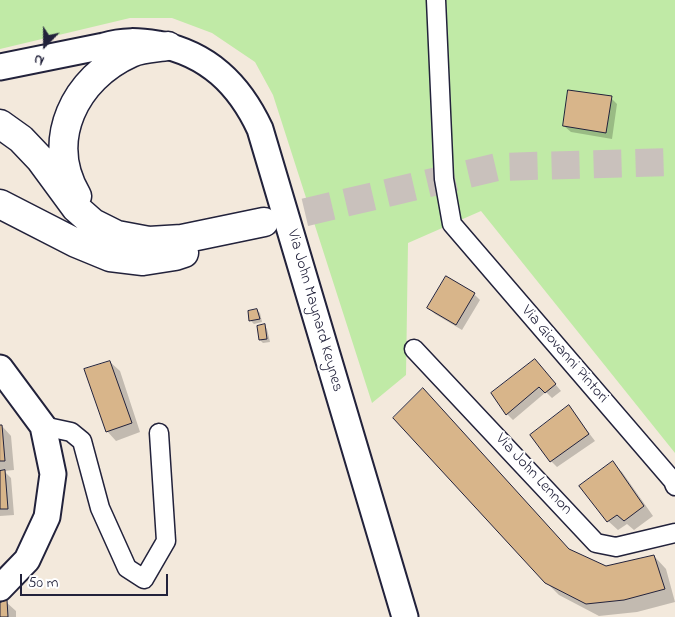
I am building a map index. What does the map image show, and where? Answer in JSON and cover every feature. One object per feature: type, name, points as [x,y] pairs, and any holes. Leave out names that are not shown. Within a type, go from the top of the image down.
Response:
[{"type":"main road","points":[[117,235],[91,214],[82,204],[72,187],[67,174],[64,156],[66,123],[80,93],[92,80],[117,60],[146,49],[168,46]]},
{"type":"main road","points":[[0,124],[21,138],[40,159],[76,208],[93,223],[117,235],[149,241],[182,239],[264,222],[218,242],[175,256],[142,261],[110,257],[76,243],[0,204]]},
{"type":"street","name":"Via Giovanni Pintori","points":[[436,0],[444,179],[452,224],[675,486]]},
{"type":"street","name":"Via John Maynard Keynes","points":[[0,66],[104,46],[119,41],[143,41],[184,51],[200,59],[218,72],[242,97],[252,111],[260,129],[405,617]]},
{"type":"street","name":"Via John Lennon","points":[[414,349],[596,542],[616,547],[675,533]]},
{"type":"street","points":[[0,368],[43,426],[53,474],[46,518],[27,560],[0,588]]},
{"type":"street","points":[[43,426],[71,432],[82,441],[100,508],[127,568],[144,578],[166,540],[159,433]]},
{"type":"green space","points":[[0,0],[675,0],[675,453],[481,211],[408,243],[406,375],[372,403],[273,95],[255,62],[212,33],[172,18],[130,18],[0,49]]},
{"type":"building","points":[[568,90],[612,96],[606,133],[563,126]]},
{"type":"building","points":[[446,276],[475,293],[456,325],[427,308]]},
{"type":"building","points":[[257,309],[260,319],[249,321],[248,311]]},
{"type":"building","points":[[265,324],[267,339],[259,340],[257,326]]},
{"type":"building","points":[[535,359],[556,384],[545,393],[539,387],[506,415],[491,393]]},
{"type":"building","points":[[110,361],[132,423],[106,432],[84,369]]},
{"type":"building","points":[[423,388],[569,549],[606,566],[654,555],[665,589],[624,600],[586,604],[545,583],[393,418]]},
{"type":"building","points":[[569,405],[589,434],[550,462],[530,435]]},
{"type":"building","points":[[0,425],[2,425],[5,461],[0,461]]},
{"type":"building","points":[[613,461],[644,506],[624,521],[617,515],[607,522],[579,486]]},
{"type":"building","points":[[5,470],[8,509],[0,509],[0,471]]},
{"type":"building","points":[[7,600],[8,617],[0,617],[0,603]]},
{"type":"tunnel","points":[[264,222],[497,167],[675,162]]}]
